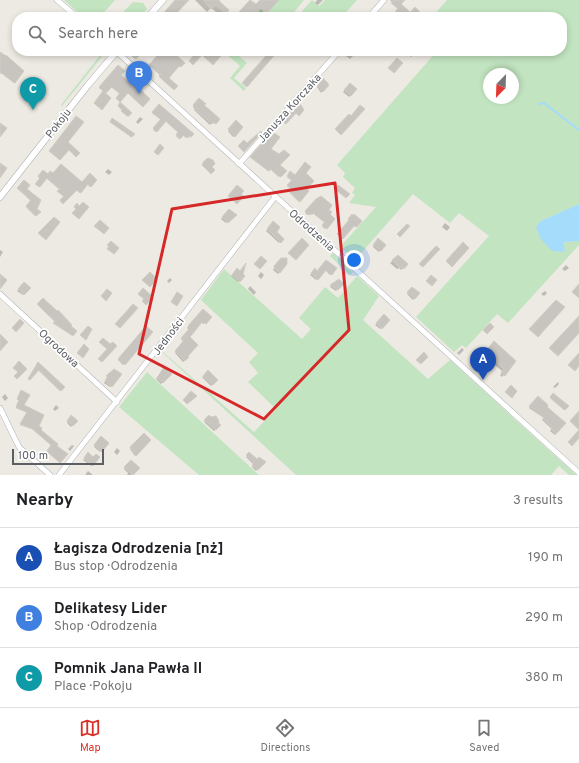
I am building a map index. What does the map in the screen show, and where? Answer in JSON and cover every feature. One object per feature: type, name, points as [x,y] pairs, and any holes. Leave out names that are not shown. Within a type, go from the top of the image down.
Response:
[{"type":"street","points":[[58,0],[71,12]]},
{"type":"street","points":[[152,12],[163,0]]},
{"type":"street","points":[[373,12],[384,0]]},
{"type":"street","name":"Pokoju","points":[[0,197],[112,56]]},
{"type":"street","name":"Odrodzenia","points":[[121,56],[238,164],[579,473]]},
{"type":"street","name":"Janusza Korczaka","points":[[238,164],[335,56]]},
{"type":"street","name":"Jedności","points":[[59,475],[275,197]]},
{"type":"street","name":"Ogrodowa","points":[[0,294],[117,402]]},
{"type":"street","points":[[0,408],[19,447],[50,475]]},
{"type":"highlighted area","points":[[335,183],[349,330],[264,419],[139,354],[172,209]]},
{"type":"green space","points":[[64,0],[115,0],[104,12],[77,12]]},
{"type":"green space","points":[[279,0],[304,0],[294,12],[267,12]]},
{"type":"green space","points":[[312,0],[319,6],[325,0],[357,0],[346,12],[301,12]]},
{"type":"green space","points":[[447,0],[579,0],[579,204],[541,221],[563,244],[565,242],[579,241],[579,245],[508,323],[497,314],[466,348],[462,345],[454,352],[416,317],[489,236],[459,213],[450,223],[413,194],[355,260],[340,247],[376,207],[349,203],[355,195],[352,193],[355,188],[343,177],[345,173],[337,165],[433,56],[567,56],[567,12],[436,12]]},
{"type":"green space","points":[[133,2],[143,3],[147,9],[144,12],[123,12]]},
{"type":"green space","points":[[261,8],[265,12],[257,12]]},
{"type":"green space","points":[[99,56],[102,56],[62,106],[61,105]]},
{"type":"green space","points":[[229,56],[239,56],[247,63],[234,78],[246,88],[244,91],[230,78],[240,66]]},
{"type":"green space","points":[[333,253],[353,272],[350,275],[330,256]]},
{"type":"green space","points":[[224,269],[302,339],[311,329],[299,318],[325,287],[338,298],[357,276],[379,296],[363,320],[428,379],[450,360],[576,475],[569,475],[559,466],[551,475],[296,475],[161,351],[254,432],[276,409],[248,382],[258,373],[249,362],[258,353],[201,300]]},
{"type":"green space","points":[[147,372],[259,475],[199,475],[119,407]]},
{"type":"water","points":[[579,204],[579,241],[565,242],[563,244],[565,250],[563,252],[552,251],[541,239],[536,227],[541,221]]},
{"type":"building","points":[[175,0],[189,0],[178,12],[164,12]]},
{"type":"building","points":[[203,0],[220,0],[219,1],[229,10],[228,12],[224,12],[216,5],[211,9]]},
{"type":"building","points":[[250,0],[256,4],[260,0],[279,0],[268,12],[264,12],[261,8],[257,12],[239,12]]},
{"type":"building","points":[[390,0],[405,0],[401,4],[410,12],[395,12],[398,8]]},
{"type":"building","points":[[415,7],[420,12],[410,12]]},
{"type":"building","points":[[0,52],[6,55],[24,71],[15,83],[0,72]]},
{"type":"building","points":[[157,56],[177,56],[185,63],[181,67],[179,66],[169,78],[178,86],[174,90],[159,76],[161,74],[149,65]]},
{"type":"building","points":[[193,56],[201,56],[193,65],[189,61]]},
{"type":"building","points":[[203,56],[221,56],[213,65]]},
{"type":"building","points":[[266,56],[274,56],[247,87],[242,83]]},
{"type":"building","points":[[397,58],[403,63],[394,73],[388,68]]},
{"type":"building","points":[[118,65],[125,71],[121,75],[133,86],[137,81],[140,84],[138,87],[150,99],[143,107],[128,93],[120,102],[116,98],[120,93],[112,87],[106,93],[99,87]]},
{"type":"building","points":[[323,78],[329,85],[323,92],[317,85]]},
{"type":"building","points":[[350,83],[357,89],[351,96],[344,90]]},
{"type":"building","points":[[103,91],[111,98],[102,110],[94,103]]},
{"type":"building","points":[[199,98],[206,104],[204,105],[220,119],[216,124],[214,122],[212,124],[194,109],[196,107],[193,105]]},
{"type":"building","points":[[120,102],[132,113],[129,116],[121,111],[122,110],[118,106]]},
{"type":"building","points":[[299,102],[304,110],[299,116],[296,113],[286,124],[282,121]]},
{"type":"building","points":[[159,104],[194,134],[188,138],[184,135],[180,139],[176,135],[178,132],[166,121],[157,132],[153,128],[161,119],[152,112]]},
{"type":"building","points":[[360,105],[365,109],[341,135],[335,129],[349,114],[351,116]]},
{"type":"building","points":[[76,116],[84,122],[68,142],[80,153],[76,157],[69,150],[60,160],[49,151]]},
{"type":"building","points":[[112,118],[135,134],[132,137],[110,122]]},
{"type":"building","points":[[236,120],[243,127],[235,137],[228,129]]},
{"type":"building","points":[[0,123],[7,128],[0,137]]},
{"type":"building","points":[[261,131],[262,132],[244,152],[238,146],[244,140],[247,143]]},
{"type":"building","points":[[274,133],[280,137],[271,149],[279,154],[284,150],[290,155],[280,165],[287,171],[281,177],[271,169],[269,171],[250,157],[268,137],[270,138]]},
{"type":"building","points":[[160,144],[164,148],[158,155],[154,152]]},
{"type":"building","points":[[208,158],[213,160],[215,164],[212,167],[215,170],[211,174],[202,165]]},
{"type":"building","points":[[305,162],[311,167],[306,173],[314,181],[307,189],[309,191],[300,202],[289,191],[291,189],[287,185],[292,180],[287,176],[290,171],[295,175]]},
{"type":"building","points":[[0,163],[7,168],[0,178]]},
{"type":"building","points":[[61,164],[82,182],[90,173],[97,180],[91,187],[88,184],[81,193],[77,190],[63,204],[60,200],[64,196],[57,191],[60,189],[47,178],[40,187],[35,184],[40,178],[38,176],[43,170],[48,174],[50,171],[53,173]]},
{"type":"building","points":[[24,180],[30,185],[27,189],[41,200],[37,209],[41,212],[36,216],[26,206],[31,200],[17,188]]},
{"type":"building","points":[[237,185],[244,191],[241,194],[244,196],[237,204],[228,196]]},
{"type":"building","points":[[338,185],[350,194],[346,198],[335,189]]},
{"type":"building","points":[[321,196],[332,205],[329,210],[332,212],[330,214],[335,219],[327,229],[322,225],[325,222],[315,213],[311,213],[309,215],[305,211],[316,199]]},
{"type":"building","points":[[83,202],[89,207],[79,219],[72,213],[76,209],[74,207],[77,203],[79,206]]},
{"type":"building","points":[[229,209],[237,215],[228,223],[222,217]]},
{"type":"building","points":[[352,214],[362,221],[357,227],[354,226],[343,239],[337,234]]},
{"type":"building","points":[[54,217],[60,222],[46,240],[38,233]]},
{"type":"building","points":[[100,220],[109,228],[104,234],[94,226]]},
{"type":"building","points":[[273,221],[280,227],[277,232],[284,239],[281,243],[267,229]]},
{"type":"building","points":[[407,224],[410,226],[400,237],[397,234]]},
{"type":"building","points":[[302,238],[309,245],[296,260],[288,253]]},
{"type":"building","points":[[378,238],[386,245],[381,251],[373,245]]},
{"type":"building","points":[[111,241],[119,248],[114,254],[107,249],[109,246],[107,245]]},
{"type":"building","points":[[463,242],[469,248],[452,267],[446,261]]},
{"type":"building","points":[[436,246],[440,249],[423,267],[419,264]]},
{"type":"building","points":[[398,255],[408,264],[404,269],[402,267],[400,268],[392,260]]},
{"type":"building","points":[[261,256],[267,261],[260,269],[254,264]]},
{"type":"building","points":[[281,258],[287,258],[287,264],[280,273],[274,268],[274,266]]},
{"type":"building","points":[[326,260],[337,268],[332,275],[326,270],[318,280],[311,273],[315,268],[317,271]]},
{"type":"building","points":[[246,263],[243,274],[245,276],[240,282],[232,275],[237,268],[240,271]]},
{"type":"building","points":[[150,272],[157,279],[150,287],[142,280]]},
{"type":"building","points":[[0,274],[7,280],[0,289]]},
{"type":"building","points":[[431,275],[437,280],[432,286],[426,281]]},
{"type":"building","points":[[339,279],[344,284],[338,290],[330,285]]},
{"type":"building","points":[[24,282],[31,288],[24,295],[18,289]]},
{"type":"building","points":[[579,284],[579,298],[572,292]]},
{"type":"building","points":[[412,287],[420,293],[415,299],[407,292]]},
{"type":"building","points":[[143,288],[153,297],[146,305],[142,301],[144,299],[138,294]]},
{"type":"building","points":[[107,289],[112,293],[106,301],[101,296]]},
{"type":"building","points":[[177,292],[183,296],[177,306],[171,302]]},
{"type":"building","points":[[43,298],[57,311],[58,310],[77,331],[73,336],[53,323],[55,321],[37,304]]},
{"type":"building","points":[[556,300],[565,307],[538,337],[529,329]]},
{"type":"building","points":[[133,304],[138,308],[120,328],[115,324]]},
{"type":"building","points":[[203,309],[212,317],[206,324],[203,321],[190,337],[198,345],[185,361],[175,351],[184,340],[181,338],[190,328],[188,326]]},
{"type":"building","points":[[384,314],[390,320],[382,329],[376,323]]},
{"type":"building","points":[[579,316],[579,333],[558,356],[549,348]]},
{"type":"building","points":[[20,319],[24,323],[16,332],[12,328]]},
{"type":"building","points":[[490,323],[494,327],[487,334],[483,330]]},
{"type":"building","points":[[88,326],[92,329],[86,340],[80,335]]},
{"type":"building","points":[[146,326],[153,332],[125,365],[118,359]]},
{"type":"building","points":[[0,334],[8,342],[0,351]]},
{"type":"building","points":[[103,338],[110,344],[113,342],[117,346],[102,362],[98,359],[107,349],[99,342]]},
{"type":"building","points":[[494,341],[516,361],[505,376],[501,373],[504,369],[485,352]]},
{"type":"building","points":[[84,344],[89,349],[83,358],[77,353]]},
{"type":"building","points":[[424,352],[428,357],[421,364],[416,360]]},
{"type":"building","points":[[579,353],[579,366],[575,371],[568,365]]},
{"type":"building","points":[[19,361],[27,369],[17,379],[14,376],[18,372],[13,368]]},
{"type":"building","points":[[38,362],[65,387],[61,391],[39,370],[30,380],[28,379]]},
{"type":"building","points":[[164,367],[172,374],[163,383],[157,378]]},
{"type":"building","points":[[114,369],[122,374],[112,387],[105,381],[108,377],[106,376]]},
{"type":"building","points":[[208,370],[218,380],[213,385],[203,376]]},
{"type":"building","points":[[511,385],[517,391],[512,398],[505,392]]},
{"type":"building","points":[[21,390],[30,395],[24,405],[44,415],[39,426],[42,428],[41,430],[58,444],[57,446],[68,454],[60,463],[47,451],[51,445],[33,429],[20,424],[27,412],[16,407],[19,400],[17,399]]},
{"type":"building","points":[[191,391],[197,396],[187,404],[183,400]]},
{"type":"building","points":[[553,393],[569,406],[565,410],[550,397]]},
{"type":"building","points":[[538,396],[548,405],[547,407],[566,423],[556,434],[551,429],[552,427],[543,419],[544,417],[529,406]]},
{"type":"building","points":[[579,411],[579,429],[570,421]]},
{"type":"building","points":[[71,415],[78,421],[73,426],[67,421]]},
{"type":"building","points":[[209,415],[211,417],[216,416],[219,421],[218,423],[221,425],[216,430],[204,420]]},
{"type":"building","points":[[579,430],[579,438],[572,446],[568,442]]},
{"type":"building","points":[[144,433],[151,440],[136,456],[130,447]]},
{"type":"building","points":[[101,436],[109,443],[102,452],[94,445]]},
{"type":"building","points":[[88,452],[93,457],[96,454],[100,457],[93,466],[84,458]]},
{"type":"building","points":[[249,452],[257,459],[259,457],[266,462],[258,470],[252,465],[254,463],[246,455]]},
{"type":"building","points":[[131,460],[140,468],[133,475],[124,467]]},
{"type":"waterway","points":[[539,104],[544,103],[579,130]]},
{"type":"place","name":"Delikatesy Lider","points":[[139,94]]},
{"type":"place","name":"Pomnik Jana Pawła II","points":[[33,110]]},
{"type":"place","name":"Łagisza Odrodzenia [nż]","points":[[483,380]]}]
